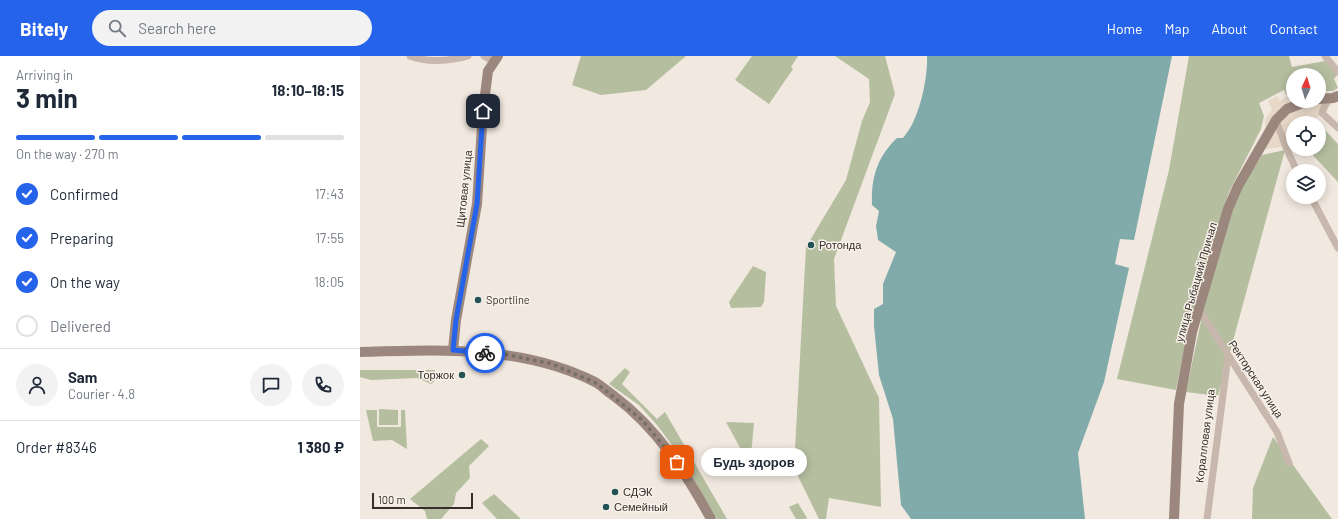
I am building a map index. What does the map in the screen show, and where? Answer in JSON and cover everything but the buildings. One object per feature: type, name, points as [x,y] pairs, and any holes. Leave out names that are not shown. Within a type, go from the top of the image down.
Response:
[{"type":"main road","name":"Щитовая улица","points":[[453,350],[456,320],[477,204],[483,111],[488,71],[496,59]]},
{"type":"main road","points":[[1326,98],[1338,96]]},
{"type":"main road","points":[[1279,116],[1290,108]]},
{"type":"main road","name":"улица Рыбацкий Причал","points":[[1175,519],[1180,404],[1192,332],[1233,196],[1279,116]]},
{"type":"main road","points":[[360,352],[453,350],[504,354],[552,364],[596,383],[642,420],[668,450],[684,471],[711,519]]},
{"type":"street","points":[[410,56],[442,60],[468,56]]},
{"type":"street","points":[[484,56],[496,59]]},
{"type":"street","points":[[1325,56],[1338,72]]},
{"type":"street","points":[[1322,108],[1322,112],[1338,128]]},
{"type":"street","points":[[1279,116],[1287,150],[1294,164]]},
{"type":"street","points":[[1315,204],[1338,248]]},
{"type":"street","name":"Ректорская улица","points":[[1199,309],[1277,432],[1289,463]]},
{"type":"street","name":"Коралловая улица","points":[[1207,519],[1228,356]]},
{"type":"green space","points":[[581,56],[686,56],[646,90],[601,95],[572,85]]},
{"type":"green space","points":[[752,56],[798,56],[791,67],[793,69],[769,104],[735,80]]},
{"type":"green space","points":[[835,56],[885,56],[895,94],[834,259],[836,306],[879,398],[881,507],[829,498],[826,519],[819,519],[794,468],[806,247],[846,180],[862,121],[870,102],[869,79]]},
{"type":"green space","points":[[1189,56],[1289,56],[1292,67],[1325,61],[1337,75],[1334,79],[1338,88],[1333,91],[1326,91],[1326,68],[1286,68],[1286,95],[1284,90],[1259,103],[1264,116],[1261,129],[1229,192],[1188,328],[1176,390],[1117,379],[1169,170]]},
{"type":"green space","points":[[1326,131],[1338,144],[1338,182],[1326,169],[1326,164],[1321,164],[1314,156],[1326,156]]},
{"type":"green space","points":[[1285,150],[1218,396],[1186,392],[1204,307],[1234,199],[1262,155]]},
{"type":"green space","points":[[753,266],[766,272],[764,302],[761,307],[731,308],[729,302]]},
{"type":"green space","points":[[625,368],[630,372],[622,384],[657,419],[665,412],[727,519],[717,519],[690,473],[689,468],[657,425],[639,405],[609,384]]},
{"type":"green space","points":[[360,370],[435,370],[434,382],[431,384],[417,378],[371,380],[360,377]]},
{"type":"green space","points":[[379,409],[398,410],[398,425],[379,425]]},
{"type":"green space","points":[[366,410],[377,410],[377,427],[401,427],[401,410],[405,410],[407,449],[392,440],[373,441]]},
{"type":"green space","points":[[726,422],[754,423],[750,466]]},
{"type":"green space","points":[[1273,437],[1332,519],[1252,519],[1253,488]]},
{"type":"green space","points":[[481,439],[489,446],[469,466],[470,478],[456,493],[454,504],[441,519],[427,519],[425,511],[410,499]]},
{"type":"green space","points":[[494,494],[521,519],[497,519],[482,503]]},
{"type":"green space","points":[[798,503],[807,518],[806,519],[796,519],[789,507]]},
{"type":"shaded area","points":[[1327,92],[1332,104],[1319,116],[1286,116],[1286,146],[1253,151],[1266,130],[1265,120],[1272,109],[1268,101],[1277,96],[1280,101],[1286,97],[1286,108],[1326,108]]},
{"type":"water","points":[[927,56],[1172,56],[1134,240],[1120,239],[1115,264],[1129,268],[1104,382],[1078,453],[1085,519],[911,519],[901,505],[893,419],[879,375],[874,326],[874,309],[883,304],[883,284],[896,252],[878,240],[876,226],[879,211],[872,205],[872,195],[874,177],[880,160],[890,145],[897,138],[903,138],[909,131],[918,111],[926,76]]},
{"type":"way so far","points":[[485,353],[504,354],[552,364],[596,383],[622,402],[642,420],[677,462]]},
{"type":"place","name":"Ротонда","points":[[811,245]]},
{"type":"place","name":"Sportline","points":[[478,300]]},
{"type":"place","name":"Торжок","points":[[462,375]]},
{"type":"place","name":"Будь здоров","points":[[677,462]]},
{"type":"place","name":"СДЭК","points":[[615,492]]},
{"type":"place","name":"Семейный","points":[[606,507]]},
{"type":"route","points":[[483,111],[477,204],[454,330],[453,350],[485,353]]}]
